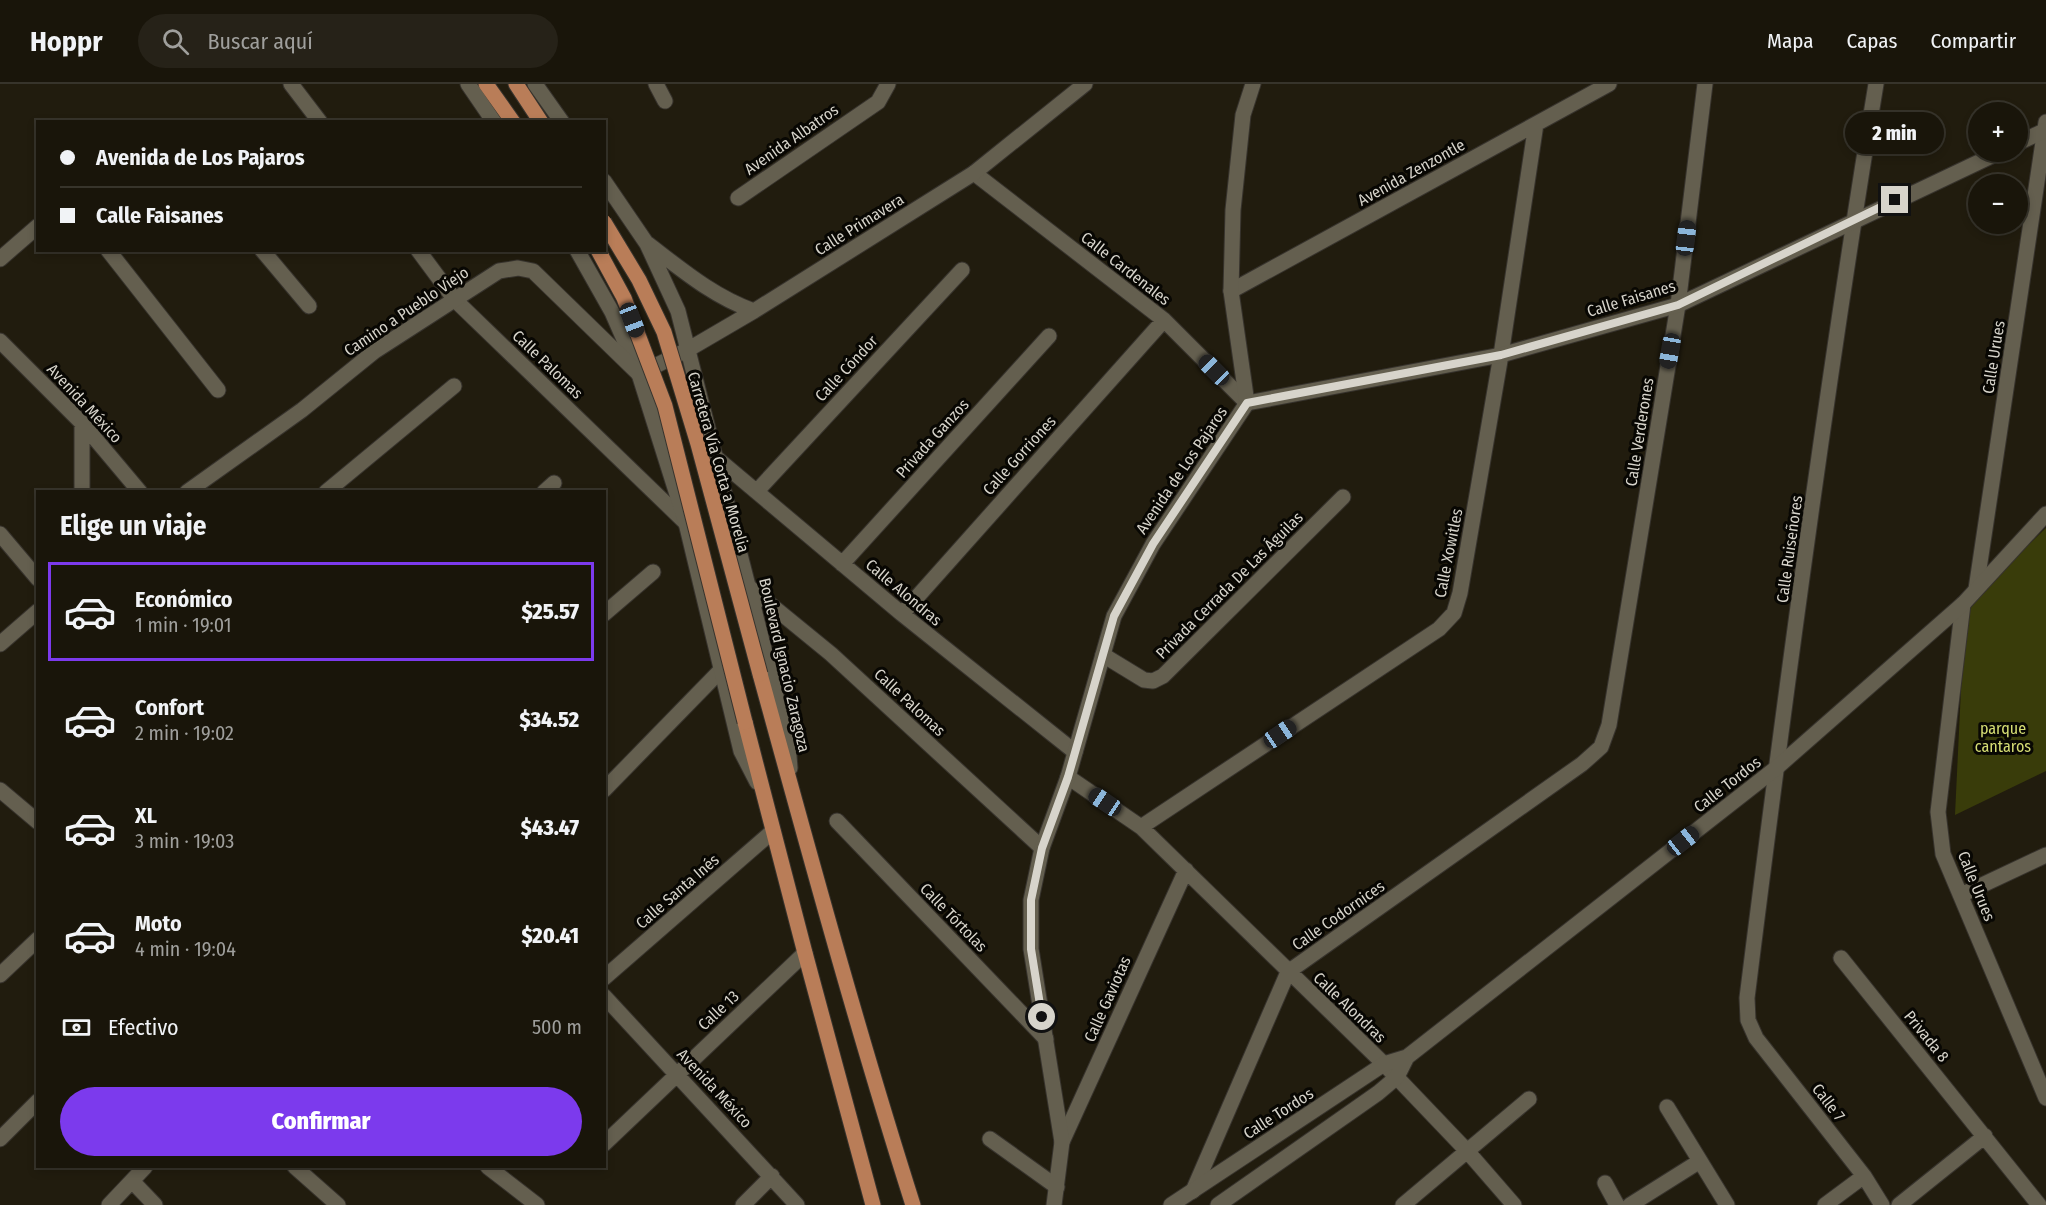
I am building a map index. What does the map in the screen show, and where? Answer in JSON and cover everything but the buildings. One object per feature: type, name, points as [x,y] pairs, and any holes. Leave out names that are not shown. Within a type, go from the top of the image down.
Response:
[{"type":"main road","points":[[486,84],[512,120]]},
{"type":"main road","points":[[516,84],[540,120]]},
{"type":"main road","name":"Carretera Vía Corta a Morelia","points":[[606,225],[639,280],[664,332],[698,444],[792,791]]},
{"type":"main road","points":[[598,252],[624,298],[665,406],[804,953],[873,1205]]},
{"type":"main road","name":"Boulevard Ignacio Zaragoza","points":[[792,791],[836,952],[913,1205]]},
{"type":"street","points":[[291,84],[318,120]]},
{"type":"street","points":[[468,84],[493,120]]},
{"type":"street","points":[[535,84],[561,120]]},
{"type":"street","points":[[656,84],[665,101]]},
{"type":"street","name":"Avenida Albatros","points":[[738,198],[878,102],[888,84]]},
{"type":"street","name":"Calle Primavera","points":[[639,374],[689,349],[754,311],[974,173],[1085,84]]},
{"type":"street","name":"Avenida de Los Pajaros","points":[[1046,1039],[1031,949],[1031,900],[1042,848],[1068,777],[1114,616],[1153,544],[1247,403],[1231,291],[1233,210],[1243,115],[1253,84]]},
{"type":"street","name":"Avenida Zenzontle","points":[[1231,291],[1609,84]]},
{"type":"street","name":"Calle Verderones","points":[[1600,747],[1609,725],[1678,305],[1706,84]]},
{"type":"street","name":"Calle Ruiseñores","points":[[1749,1020],[1746,998],[1775,769],[1854,220],[1876,84]]},
{"type":"street","name":"Calle Xowitles","points":[[1141,827],[1439,629],[1454,613],[1460,593],[1501,355],[1536,124]]},
{"type":"street","points":[[2028,138],[2046,128]]},
{"type":"street","name":"Calle Urues","points":[[1976,589],[2046,128]]},
{"type":"street","name":"Calle Faisanes","points":[[1247,403],[1501,355],[1678,305],[1979,162]]},
{"type":"street","name":"Calle Cardenales","points":[[974,173],[1164,320],[1247,403]]},
{"type":"street","name":"Boulevard Ignacio Zaragoza","points":[[606,184],[647,244],[678,311],[788,743],[792,791]]},
{"type":"street","points":[[0,259],[36,228]]},
{"type":"street","points":[[647,244],[706,288],[734,304],[754,311]]},
{"type":"street","points":[[110,252],[218,390]]},
{"type":"street","points":[[264,252],[309,306]]},
{"type":"street","name":"Calle Palomas","points":[[419,252],[455,300],[686,523]]},
{"type":"street","points":[[578,252],[612,312],[639,374],[686,523],[741,751],[763,792]]},
{"type":"street","name":"Camino a Pueblo Viejo","points":[[190,490],[302,410],[375,351],[499,271],[518,268],[533,271],[639,374]]},
{"type":"street","name":"Calle Cóndor","points":[[757,491],[962,270]]},
{"type":"street","name":"Calle Gorriones","points":[[902,614],[1164,320]]},
{"type":"street","name":"Privada Ganzos","points":[[842,564],[1049,336]]},
{"type":"street","name":"Avenida México","points":[[0,341],[82,423],[138,490]]},
{"type":"street","points":[[328,490],[454,386]]},
{"type":"street","points":[[82,423],[82,490]]},
{"type":"street","name":"Calle Alondras","points":[[714,456],[902,614],[1075,752]]},
{"type":"street","name":"Privada Cerrada De Las Águilas","points":[[1103,656],[1144,680],[1153,681],[1163,676],[1343,497]]},
{"type":"street","name":"Calle Tordos","points":[[1171,1205],[1384,1064],[1407,1057],[1775,769],[1963,604],[2046,514]]},
{"type":"street","points":[[0,534],[36,577]]},
{"type":"street","points":[[606,612],[653,572]]},
{"type":"street","name":"Calle Palomas","points":[[749,587],[831,654],[1042,848]]},
{"type":"street","name":"Calle Urues","points":[[1963,604],[1938,812],[1943,854],[2041,1075],[2046,1098]]},
{"type":"street","points":[[0,644],[36,613]]},
{"type":"street","points":[[606,788],[720,671]]},
{"type":"street","name":"Calle Codornices","points":[[1193,1191],[1288,972],[1582,764],[1600,747]]},
{"type":"street","name":"Calle Alondras","points":[[1068,777],[1141,827],[1397,1077],[1468,1152],[1514,1205]]},
{"type":"street","points":[[3,797],[36,821]]},
{"type":"street","name":"Calle Tórtolas","points":[[837,821],[1046,1039]]},
{"type":"street","name":"Calle Santa Inés","points":[[606,976],[773,831]]},
{"type":"street","points":[[1961,895],[2046,855]]},
{"type":"street","name":"Calle Gaviotas","points":[[1062,1142],[1185,870]]},
{"type":"street","points":[[0,975],[36,941]]},
{"type":"street","name":"Calle 13","points":[[606,1142],[804,953]]},
{"type":"street","name":"Privada 8","points":[[1841,958],[1985,1137]]},
{"type":"street","name":"Avenida México","points":[[606,998],[797,1205]]},
{"type":"street","name":"Calle 7","points":[[1749,1020],[1756,1038],[1864,1176],[1882,1205]]},
{"type":"street","points":[[1046,1039],[1062,1142],[1054,1205]]},
{"type":"street","name":"Calle Tordos","points":[[1218,1205],[1378,1093],[1397,1077],[1407,1057]]},
{"type":"street","points":[[1403,1205],[1529,1099]]},
{"type":"street","points":[[0,1138],[36,1103]]},
{"type":"street","points":[[1667,1107],[1726,1205]]},
{"type":"street","points":[[1899,1205],[1985,1137],[2039,1205]]},
{"type":"street","points":[[990,1139],[1056,1187]]},
{"type":"street","points":[[1630,1205],[1700,1161]]},
{"type":"street","points":[[109,1205],[144,1168]]},
{"type":"street","points":[[296,1168],[338,1205]]},
{"type":"street","points":[[489,1168],[537,1205]]},
{"type":"street","points":[[743,1205],[772,1176]]},
{"type":"street","points":[[1826,1205],[1864,1176]]},
{"type":"street","points":[[132,1181],[155,1205]]},
{"type":"street","points":[[1605,1183],[1617,1205]]},
{"type":"green space","name":"parque cantaros","points":[[2046,528],[2046,771],[1955,815],[1965,606]]},
{"type":"route","points":[[1042,1017],[1031,949],[1031,900],[1042,848],[1068,777],[1114,616],[1153,544],[1247,403],[1501,355],[1678,305],[1895,200]]}]
